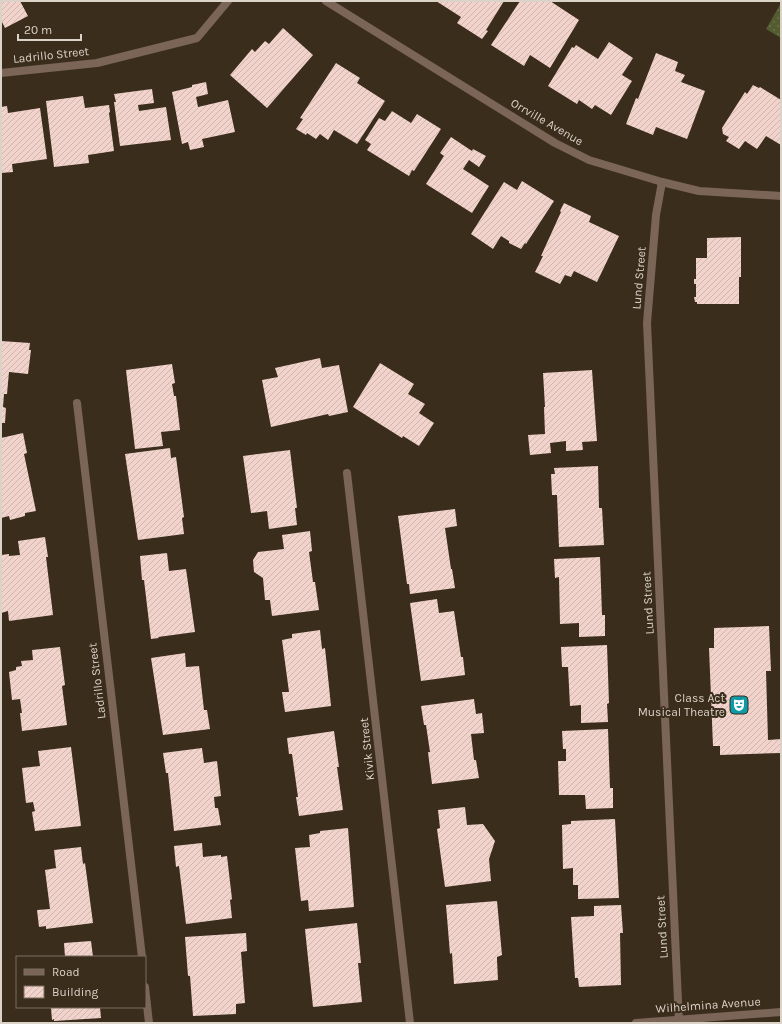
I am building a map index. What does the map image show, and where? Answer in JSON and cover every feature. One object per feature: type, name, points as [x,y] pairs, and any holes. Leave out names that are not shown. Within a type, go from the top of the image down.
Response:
[{"type":"street","name":"Ladrillo Street","points":[[1,72],[97,63],[197,38],[228,1]]},
{"type":"street","name":"Orrville Avenue","points":[[326,1],[555,143],[589,160],[662,182],[699,191],[781,196]]},
{"type":"street","name":"Lund Street","points":[[662,182],[656,215],[647,323],[679,1021]]},
{"type":"street","name":"Ladrillo Street","points":[[77,403],[142,956]]},
{"type":"street","name":"Kivik Street","points":[[347,473],[410,1023]]},
{"type":"street","points":[[146,996],[149,1023]]},
{"type":"street","name":"Wilhelmina Avenue","points":[[636,1023],[679,1021],[781,1012]]},
{"type":"green space","points":[[781,3],[781,38],[766,29]]},
{"type":"building","points":[[1,1],[20,1],[28,16],[5,28],[2,22],[1,23]]},
{"type":"building","points":[[436,1],[504,1],[482,39],[457,23],[461,17]]},
{"type":"building","points":[[520,1],[550,1],[579,20],[550,68],[530,55],[524,66],[491,45]]},
{"type":"building","points":[[283,28],[313,55],[267,108],[230,75],[252,49],[255,52],[265,41],[269,44]]},
{"type":"building","points":[[609,42],[633,58],[622,75],[632,81],[611,115],[595,105],[592,109],[579,100],[577,104],[548,86],[572,47],[574,48],[576,45],[598,59]]},
{"type":"building","points":[[656,53],[678,62],[675,71],[685,75],[681,82],[705,91],[687,139],[656,127],[653,135],[626,124],[636,98],[638,99]]},
{"type":"building","points":[[336,63],[360,78],[357,83],[385,101],[357,144],[334,130],[328,140],[320,134],[316,139],[307,133],[306,135],[296,129],[303,119],[300,118]]},
{"type":"building","points":[[206,82],[208,94],[196,97],[198,107],[228,100],[235,132],[202,139],[204,147],[190,150],[188,142],[182,144],[172,92]]},
{"type":"building","points":[[753,85],[759,88],[760,87],[781,100],[781,145],[766,136],[757,149],[745,141],[739,149],[726,141],[729,137],[723,134],[722,128],[745,92],[747,94]]},
{"type":"building","points":[[152,89],[154,103],[138,105],[139,111],[166,107],[171,140],[120,146],[114,94]]},
{"type":"building","points":[[83,96],[85,108],[109,105],[114,151],[88,155],[89,163],[54,167],[46,101]]},
{"type":"building","points":[[7,106],[8,113],[40,108],[47,159],[12,164],[13,172],[1,173],[1,107]]},
{"type":"building","points":[[392,111],[411,123],[417,114],[441,129],[414,171],[412,170],[409,176],[367,150],[371,144],[365,140],[379,118],[385,121]]},
{"type":"building","points":[[451,137],[472,151],[473,149],[486,156],[479,167],[469,160],[463,169],[489,186],[472,213],[426,184],[444,156],[440,153]]},
{"type":"building","points":[[522,181],[554,201],[526,244],[525,243],[521,249],[509,243],[509,241],[501,236],[493,249],[471,234],[504,182],[517,190]]},
{"type":"building","points":[[564,203],[591,216],[589,222],[619,236],[597,282],[574,271],[571,277],[565,275],[560,284],[535,272]]},
{"type":"building","points":[[741,237],[739,304],[697,304],[694,297],[696,297],[696,284],[694,284],[694,279],[696,279],[696,258],[707,258],[707,238]]},
{"type":"building","points":[[1,341],[30,343],[29,350],[31,350],[28,374],[9,372],[7,394],[4,394],[3,407],[6,408],[5,423],[1,423]]},
{"type":"building","points":[[320,358],[322,368],[339,365],[348,412],[329,416],[328,414],[271,427],[262,380],[278,377],[275,368]]},
{"type":"building","points":[[380,363],[414,384],[408,394],[425,404],[419,413],[434,423],[419,446],[403,436],[402,438],[353,407]]},
{"type":"building","points":[[172,364],[175,383],[172,384],[174,396],[176,396],[180,430],[161,432],[163,446],[135,449],[126,370]]},
{"type":"building","points":[[592,370],[597,441],[582,442],[583,450],[566,451],[566,441],[550,443],[551,453],[530,455],[528,435],[545,434],[543,373]]},
{"type":"building","points":[[23,433],[27,453],[24,454],[36,511],[25,513],[25,516],[10,520],[9,516],[1,518],[1,438]]},
{"type":"building","points":[[170,448],[171,458],[176,457],[184,517],[182,518],[184,534],[138,540],[125,454]]},
{"type":"building","points":[[290,450],[297,508],[295,508],[297,525],[269,529],[267,511],[251,513],[243,456]]},
{"type":"building","points":[[598,466],[599,508],[602,508],[604,545],[559,547],[557,495],[552,495],[551,474],[555,474],[554,468]]},
{"type":"building","points":[[455,509],[457,526],[445,528],[455,588],[410,594],[409,584],[407,584],[398,516]]},
{"type":"building","points":[[310,531],[312,551],[309,552],[319,610],[272,616],[270,600],[265,600],[263,578],[254,572],[253,560],[258,552],[284,549],[282,535]]},
{"type":"building","points":[[45,537],[53,615],[9,621],[8,611],[1,613],[1,555],[20,555],[18,541]]},
{"type":"building","points":[[167,553],[169,571],[186,569],[195,632],[151,639],[140,556]]},
{"type":"building","points":[[600,557],[602,615],[605,615],[605,636],[579,637],[579,623],[560,624],[559,577],[555,578],[554,559]]},
{"type":"building","points":[[437,599],[439,613],[454,611],[465,675],[421,681],[410,603]]},
{"type":"building","name":"Class Act Musical Theatre","points":[[769,626],[771,671],[766,671],[768,740],[781,739],[781,753],[720,755],[720,746],[713,746],[709,648],[714,648],[714,628]]},
{"type":"building","points":[[320,630],[322,649],[325,648],[331,706],[285,712],[282,692],[289,692],[282,640],[292,638],[292,634]]},
{"type":"building","points":[[607,645],[609,703],[607,704],[608,722],[581,723],[581,705],[570,706],[568,667],[562,667],[561,647]]},
{"type":"building","points":[[60,647],[65,685],[62,686],[67,725],[22,731],[20,699],[12,700],[9,672],[16,670],[16,667],[22,666],[21,661],[33,660],[32,650]]},
{"type":"building","points":[[185,653],[186,667],[199,666],[204,710],[207,710],[210,729],[163,735],[151,658]]},
{"type":"building","points":[[474,699],[476,714],[482,713],[484,733],[471,734],[474,760],[476,760],[479,778],[432,784],[428,752],[430,752],[426,725],[424,725],[421,706]]},
{"type":"building","points":[[608,729],[610,788],[613,788],[613,808],[586,809],[585,795],[559,795],[558,761],[566,761],[566,749],[563,749],[562,731]]},
{"type":"building","points":[[334,731],[343,810],[299,816],[292,754],[289,754],[287,738]]},
{"type":"building","points":[[71,747],[81,826],[35,831],[32,812],[35,811],[33,802],[26,803],[22,768],[40,766],[38,751]]},
{"type":"building","points":[[202,748],[204,763],[217,761],[221,796],[214,797],[215,808],[218,808],[221,825],[174,831],[168,773],[166,773],[163,753]]},
{"type":"building","points":[[465,807],[467,825],[483,824],[495,841],[489,859],[491,881],[445,887],[437,829],[440,828],[438,810]]},
{"type":"building","points":[[615,819],[619,898],[578,899],[578,885],[573,885],[573,868],[563,869],[562,825],[571,824],[571,821]]},
{"type":"building","points":[[348,828],[354,907],[309,911],[308,900],[301,901],[295,848],[310,847],[309,835],[320,833],[320,831]]},
{"type":"building","points":[[202,843],[203,857],[221,855],[221,857],[227,856],[232,899],[230,900],[232,918],[186,924],[179,866],[176,867],[174,846]]},
{"type":"building","points":[[81,847],[83,864],[85,863],[93,923],[46,929],[46,926],[39,927],[37,910],[50,909],[45,870],[56,868],[54,850]]},
{"type":"building","points":[[497,901],[502,955],[497,957],[498,980],[454,984],[446,905]]},
{"type":"building","points":[[621,905],[623,933],[620,933],[621,985],[579,987],[578,978],[575,978],[571,917],[594,916],[594,906]]},
{"type":"building","points":[[357,923],[361,963],[358,963],[362,1002],[313,1007],[305,929]]},
{"type":"building","points":[[246,933],[247,951],[241,952],[245,1003],[236,1004],[236,1014],[193,1016],[185,937]]},
{"type":"building","points":[[91,941],[93,956],[65,956],[64,943]]},
{"type":"building","points":[[51,1008],[100,1008],[101,1018],[52,1020]]},
{"type":"place","name":"Class Act Musical Theatre","points":[[739,705]]}]
